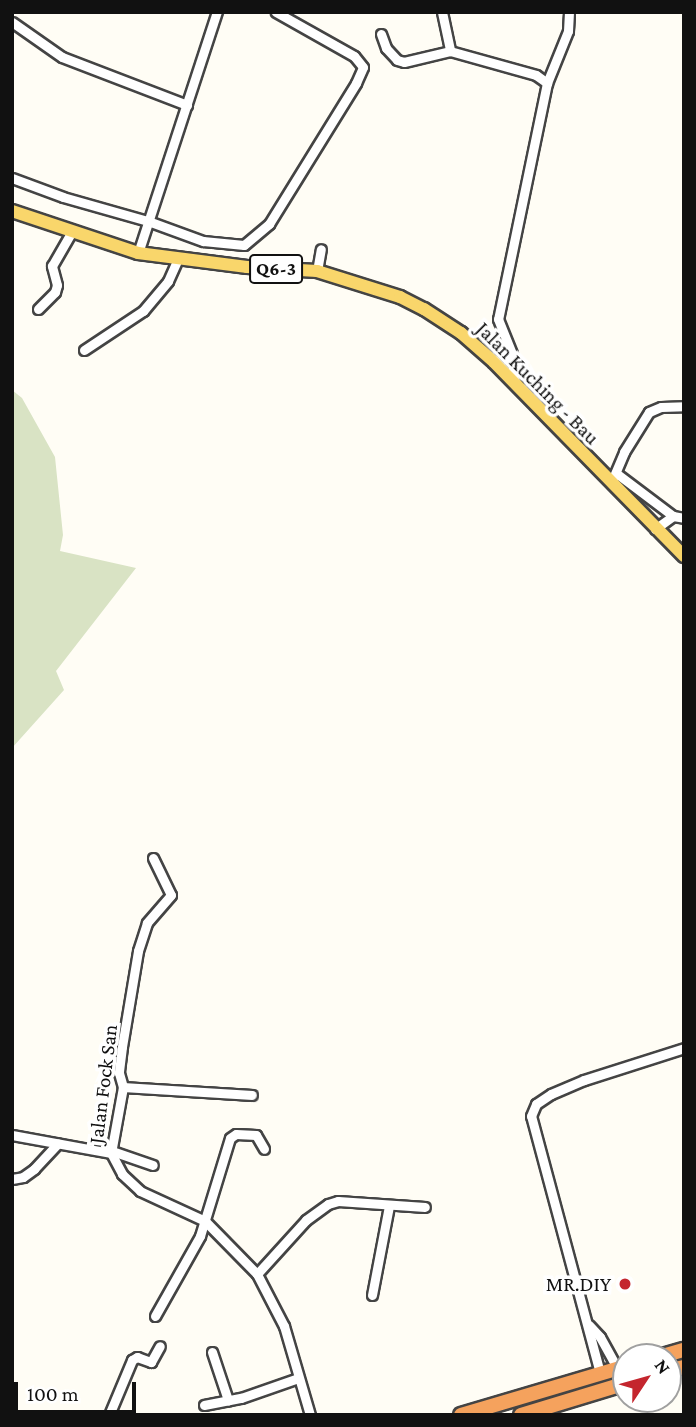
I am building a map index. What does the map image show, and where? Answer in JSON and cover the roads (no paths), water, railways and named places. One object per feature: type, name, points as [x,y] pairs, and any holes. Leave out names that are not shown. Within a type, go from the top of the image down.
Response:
[{"type":"highway","points":[[461,1415],[612,1370]]},
{"type":"highway","points":[[521,1415],[612,1387]]},
{"type":"main road","name":"Jalan Kuching - Bau","points":[[12,211],[71,233],[138,253],[317,271],[378,289],[424,309],[461,333],[514,382],[614,478],[655,529],[684,556]]},
{"type":"street","points":[[138,253],[217,12]]},
{"type":"street","points":[[12,177],[63,197],[148,221],[203,241],[244,245],[269,224],[362,74],[363,67],[354,56],[276,12]]},
{"type":"street","points":[[442,12],[450,51]]},
{"type":"street","points":[[514,382],[512,354],[498,319],[548,90],[547,83],[568,32],[569,12]]},
{"type":"street","points":[[12,22],[62,57],[187,105]]},
{"type":"street","points":[[381,34],[386,48],[397,60],[404,62],[450,51],[536,75],[547,83]]},
{"type":"street","points":[[38,309],[55,292],[57,285],[52,265],[71,233]]},
{"type":"street","points":[[317,271],[321,248]]},
{"type":"street","points":[[84,350],[143,311],[168,281],[178,259]]},
{"type":"street","points":[[684,406],[661,407],[649,412],[624,452],[614,478],[673,516],[684,518]]},
{"type":"street","points":[[655,529],[673,516]]},
{"type":"street","name":"Jalan Fock San","points":[[153,858],[171,895],[147,923],[138,951],[118,1073],[123,1087],[111,1152],[122,1174],[140,1191],[205,1221],[257,1274],[284,1326],[310,1415]]},
{"type":"street","points":[[600,1373],[531,1116],[536,1104],[551,1094],[584,1080],[684,1048]]},
{"type":"street","points":[[123,1087],[252,1095]]},
{"type":"street","points":[[12,1135],[111,1152],[153,1165]]},
{"type":"street","points":[[155,1316],[200,1236],[232,1135],[256,1135],[264,1149]]},
{"type":"street","points":[[12,1179],[23,1177],[34,1169],[58,1143]]},
{"type":"street","points":[[257,1274],[321,1206],[338,1201],[425,1207]]},
{"type":"street","points":[[372,1295],[389,1206]]},
{"type":"street","points":[[589,1325],[612,1353]]},
{"type":"street","points":[[109,1415],[132,1360],[137,1357],[151,1362],[160,1346]]},
{"type":"street","points":[[212,1352],[229,1400]]},
{"type":"street","points":[[204,1405],[298,1378]]},
{"type":"place","name":"MR.DIY","points":[[625,1284]]}]
